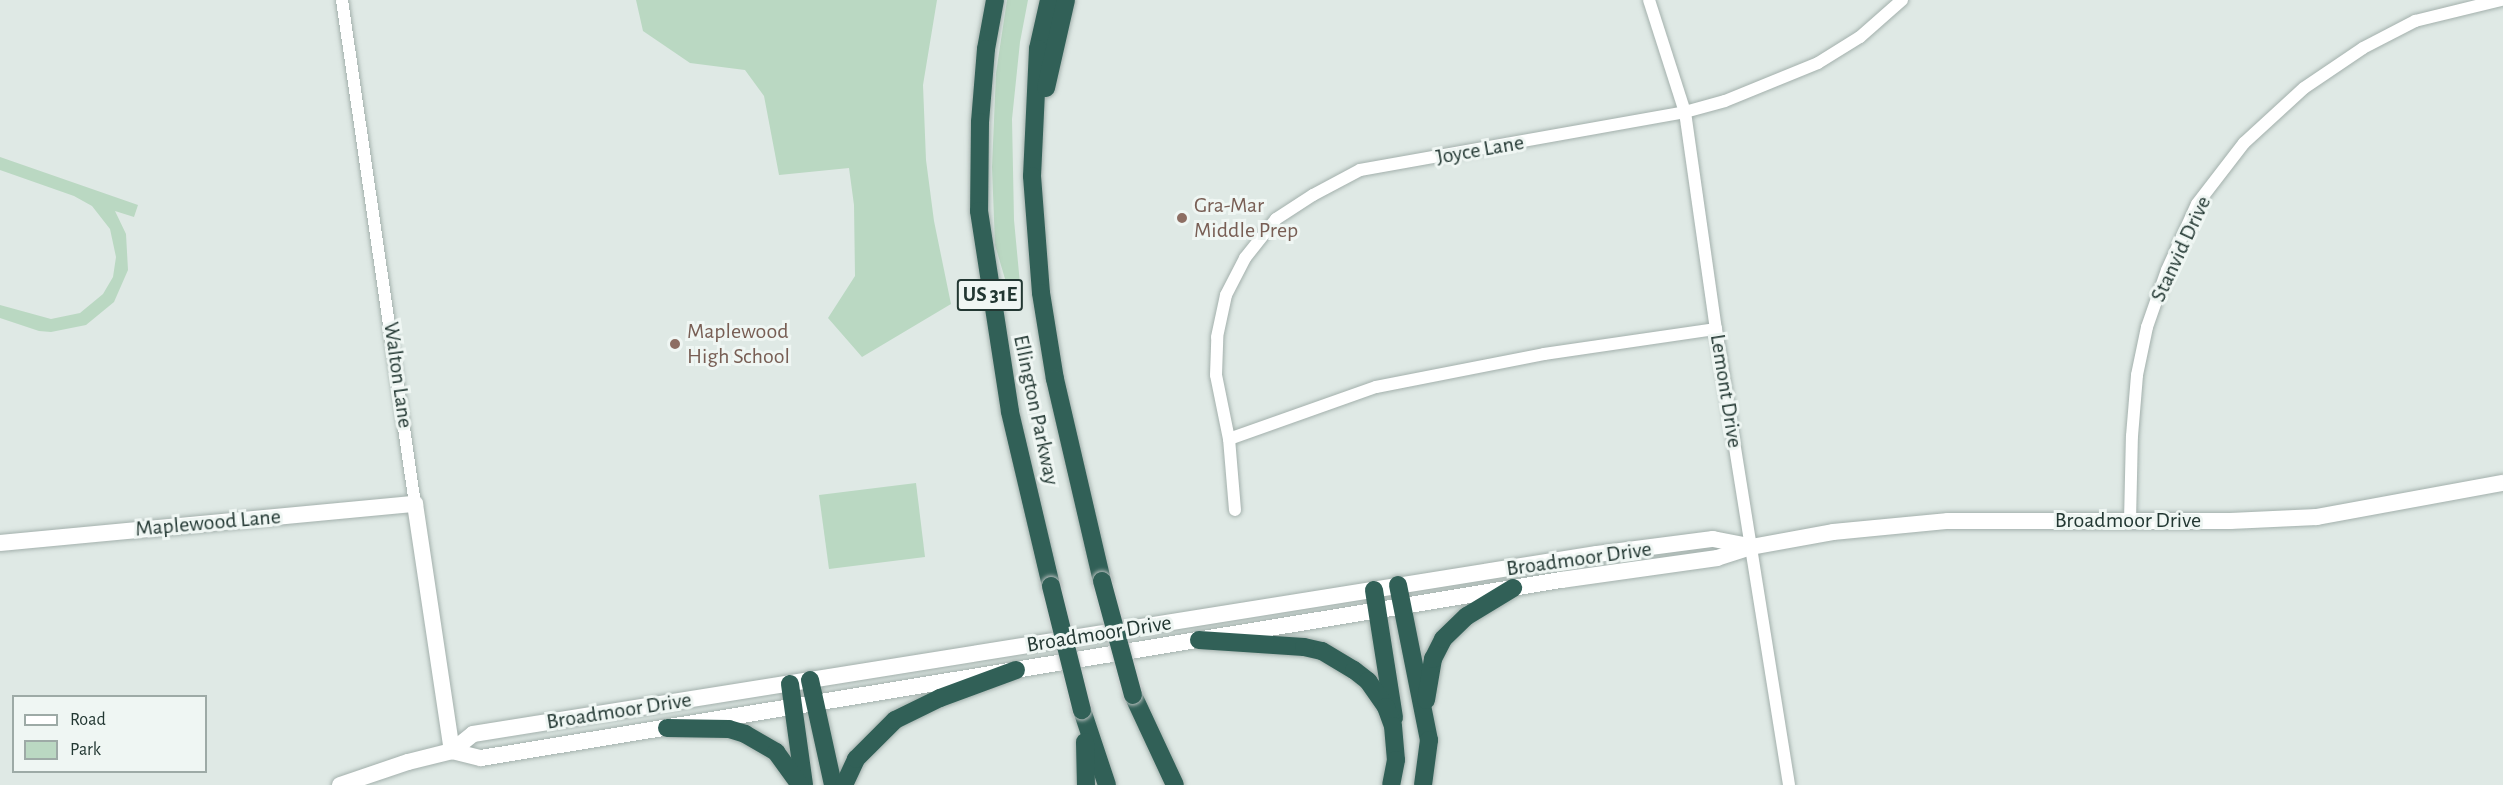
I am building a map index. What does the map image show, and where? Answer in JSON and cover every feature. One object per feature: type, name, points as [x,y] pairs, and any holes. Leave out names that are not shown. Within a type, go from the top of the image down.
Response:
[{"type":"highway","name":"Ellington Parkway","points":[[995,0],[986,49],[980,122],[979,211],[1010,412],[1082,710],[1107,785]]},
{"type":"highway","name":"Ellington Parkway","points":[[1048,0],[1038,49],[1032,176],[1041,293],[1055,379],[1102,580],[1160,785]]},
{"type":"highway","points":[[1032,176],[1052,56],[1066,0]]},
{"type":"highway","points":[[1398,585],[1429,740],[1423,785]]},
{"type":"highway","points":[[1424,708],[1433,659],[1443,639],[1467,616],[1513,588]]},
{"type":"highway","points":[[1374,590],[1379,611],[1396,740],[1396,760],[1391,785]]},
{"type":"highway","points":[[1199,640],[1304,647],[1337,658],[1368,681],[1386,707],[1396,740]]},
{"type":"highway","points":[[844,785],[856,759],[895,720],[940,698],[1016,670]]},
{"type":"highway","points":[[810,680],[833,785]]},
{"type":"highway","points":[[790,684],[802,785]]},
{"type":"highway","points":[[1133,695],[1175,785]]},
{"type":"highway","points":[[1082,710],[1088,765],[1086,785]]},
{"type":"highway","points":[[667,728],[729,729],[745,734],[776,752],[802,785]]},
{"type":"main road","name":"Broadmoor Drive","points":[[452,751],[481,758],[1513,588],[1717,558],[1751,547],[1844,531],[1948,521],[2230,521],[2317,517],[2503,483]]},
{"type":"main road","name":"Maplewood Lane","points":[[0,543],[416,504]]},
{"type":"main road","name":"Walton Lane","points":[[416,504],[452,751]]},
{"type":"main road","name":"Broadmoor Drive","points":[[340,785],[408,762],[452,751],[473,735],[1398,585],[1713,539],[1751,547]]},
{"type":"street","name":"Walton Lane","points":[[342,0],[416,504]]},
{"type":"street","name":"Lemont Drive","points":[[1649,0],[1686,112],[1716,329],[1789,785]]},
{"type":"street","name":"Joyce Lane","points":[[1234,510],[1229,439],[1216,375],[1217,337],[1226,295],[1245,258],[1276,219],[1360,170],[1686,112],[1773,83],[1818,63],[1860,37],[1902,0]]},
{"type":"street","name":"Stanvid Drive","points":[[2130,521],[2132,436],[2137,375],[2147,327],[2167,270],[2197,204],[2244,143],[2304,88],[2363,48],[2415,21],[2501,0]]},
{"type":"street","points":[[1229,439],[1376,387],[1544,354],[1716,329]]},
{"type":"green space","points":[[636,0],[937,0],[923,85],[926,160],[934,221],[951,304],[862,357],[828,318],[855,276],[854,205],[849,168],[779,175],[764,96],[745,70],[690,63],[643,31]]},
{"type":"green space","points":[[1007,0],[1028,0],[1020,42],[1012,119],[1014,220],[1020,284],[1015,293],[1008,289],[995,245],[992,167],[996,73]]},
{"type":"green space","points":[[0,157],[138,205],[134,217],[115,211],[126,234],[128,270],[114,302],[86,325],[51,332],[39,331],[0,318],[0,305],[51,319],[80,313],[103,294],[113,277],[116,257],[110,229],[92,206],[74,196],[0,170]]},
{"type":"green space","points":[[916,483],[925,557],[829,569],[819,495]]},
{"type":"place","name":"Gra-Mar Middle Prep","points":[[1182,218]]},
{"type":"place","name":"Maplewood High School","points":[[675,344]]}]
